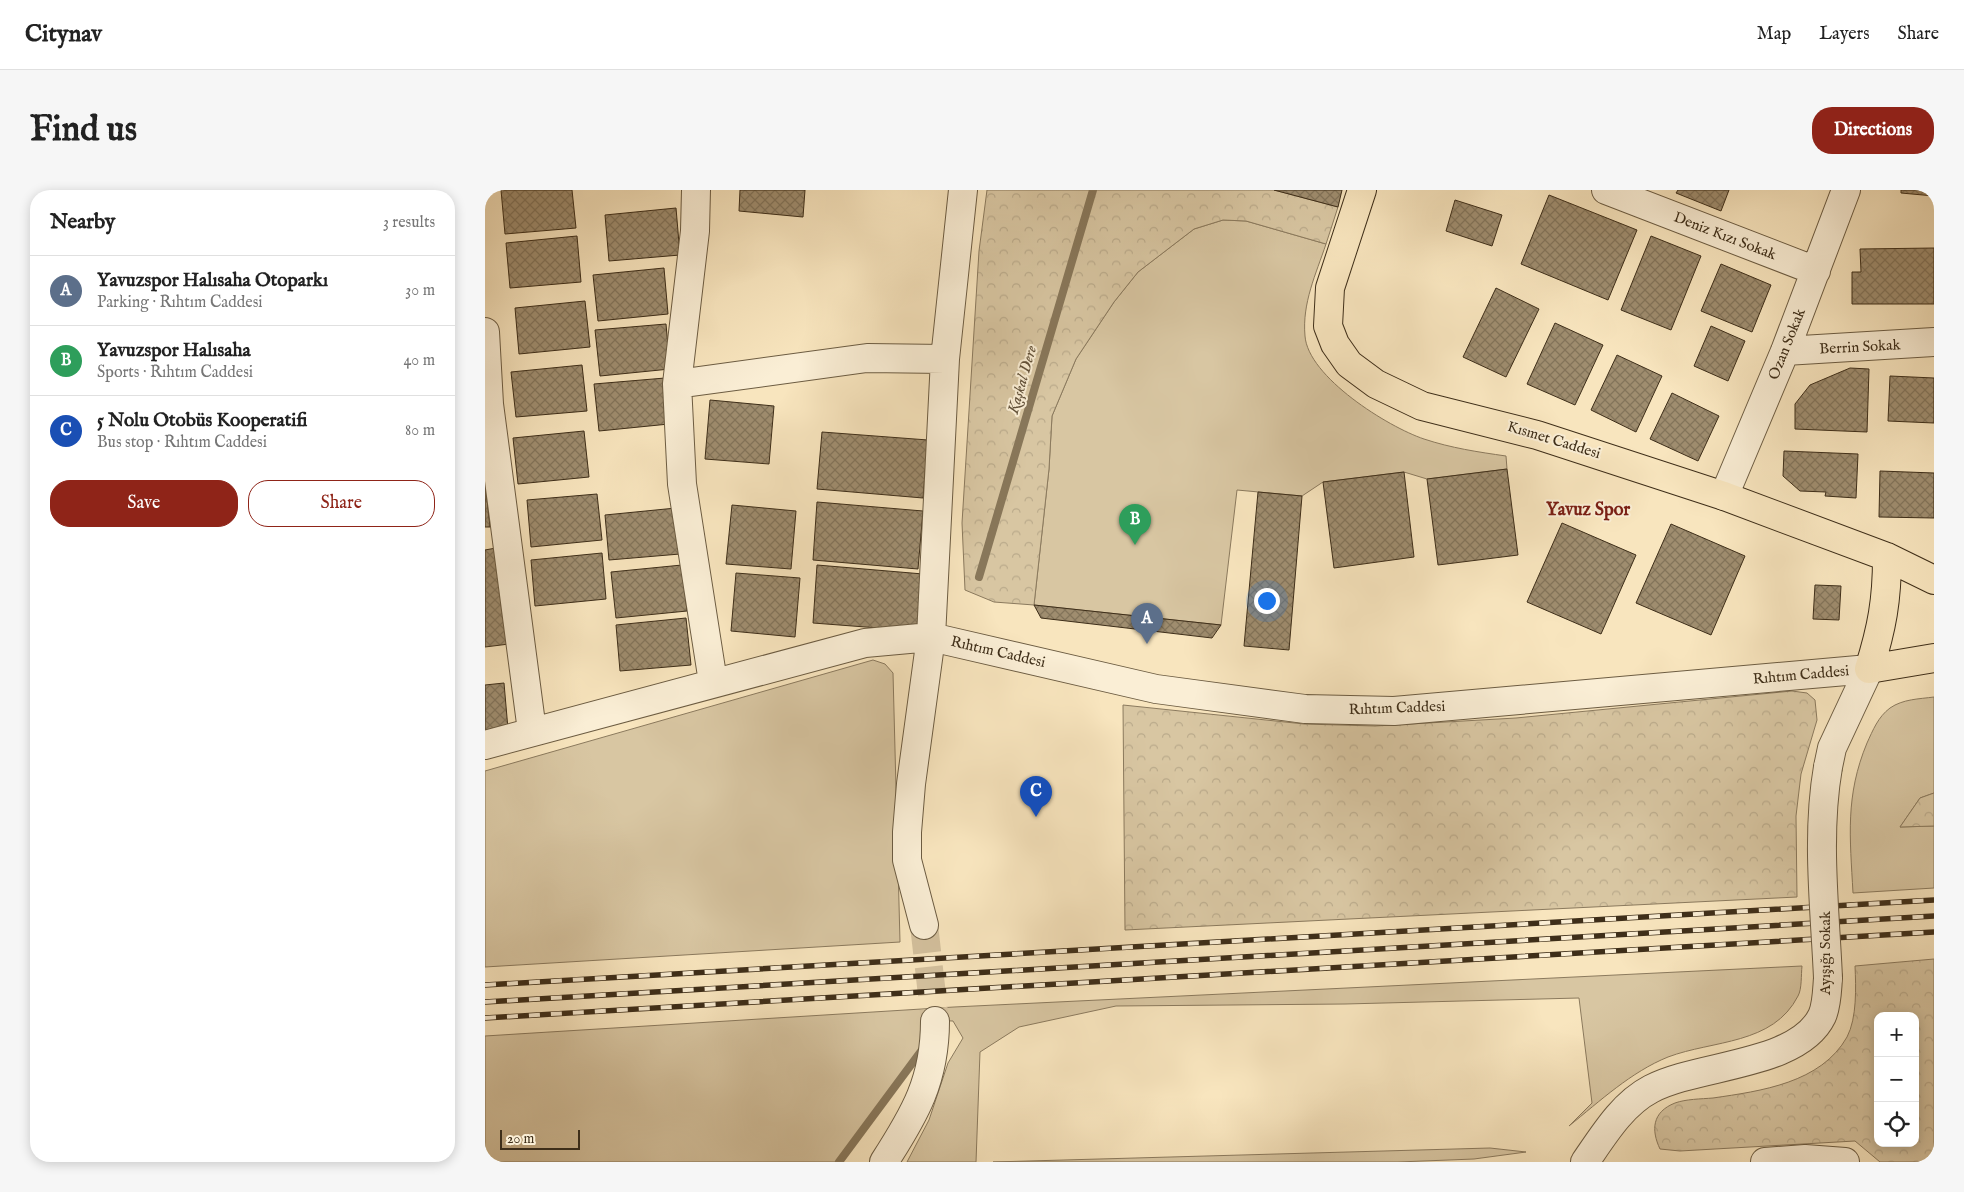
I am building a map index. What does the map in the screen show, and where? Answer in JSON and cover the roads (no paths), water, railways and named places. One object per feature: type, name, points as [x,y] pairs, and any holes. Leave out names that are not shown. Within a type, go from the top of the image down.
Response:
[{"type":"main road","name":"Kısmet Caddesi","points":[[1361,190],[1335,272],[1328,308],[1328,326],[1335,344],[1349,364],[1376,384],[1422,406],[1537,435],[1724,496],[1887,557],[1934,580]]},
{"type":"main road","points":[[1869,669],[1881,630],[1887,599],[1887,557]]},
{"type":"main road","name":"Rıhtım Caddesi","points":[[1869,669],[1934,658]]},
{"type":"main road","name":"Rıhtım Caddesi","points":[[1869,669],[1934,667]]},
{"type":"street","points":[[696,190],[695,231],[677,384],[682,484],[713,682]]},
{"type":"street","points":[[924,925],[907,860],[907,832],[911,784],[931,637],[945,359],[963,190]]},
{"type":"street","name":"Deniz Kızı Sokak","points":[[1606,190],[1816,271]]},
{"type":"street","name":"Ozan Sokak","points":[[1724,496],[1785,351],[1846,190]]},
{"type":"street","points":[[485,332],[489,404],[532,731]]},
{"type":"street","name":"Berrin Sokak","points":[[1785,351],[1934,342]]},
{"type":"street","points":[[677,384],[867,358],[945,359]]},
{"type":"street","name":"Rıhtım Caddesi","points":[[485,745],[713,682],[865,643],[931,637],[1156,688],[1305,708],[1351,711],[1394,711],[1869,669]]},
{"type":"street","name":"Ayışığı Sokak","points":[[1585,1162],[1609,1127],[1629,1106],[1650,1090],[1686,1075],[1775,1054],[1798,1042],[1813,1030],[1823,1015],[1828,978],[1822,830],[1824,790],[1835,740],[1869,669]]},
{"type":"street","points":[[884,1162],[911,1121],[924,1093],[935,1047],[935,1021]]},
{"type":"street","points":[[1765,1162],[1805,1159],[1845,1162]]},
{"type":"waterway","name":"Kaşkal Dere","points":[[979,577],[1093,190]]},
{"type":"waterway","points":[[839,1162],[922,1050]]},
{"type":"tunnel","points":[[924,925],[935,1021]]},
{"type":"railway","points":[[485,985],[1934,900]]},
{"type":"railway","points":[[485,1002],[1934,916]]},
{"type":"railway","points":[[485,1018],[1934,932]]},
{"type":"place","name":"Yavuzspor Halısaha","points":[[1135,545]]},
{"type":"place","name":"Yavuzspor Halısaha Otoparkı","points":[[1147,644]]},
{"type":"place","name":"5 Nolu Otobüs Kooperatifi","points":[[1036,817]]},
{"type":"district","name":"Yavuz Spor","points":[[1588,510]]}]
